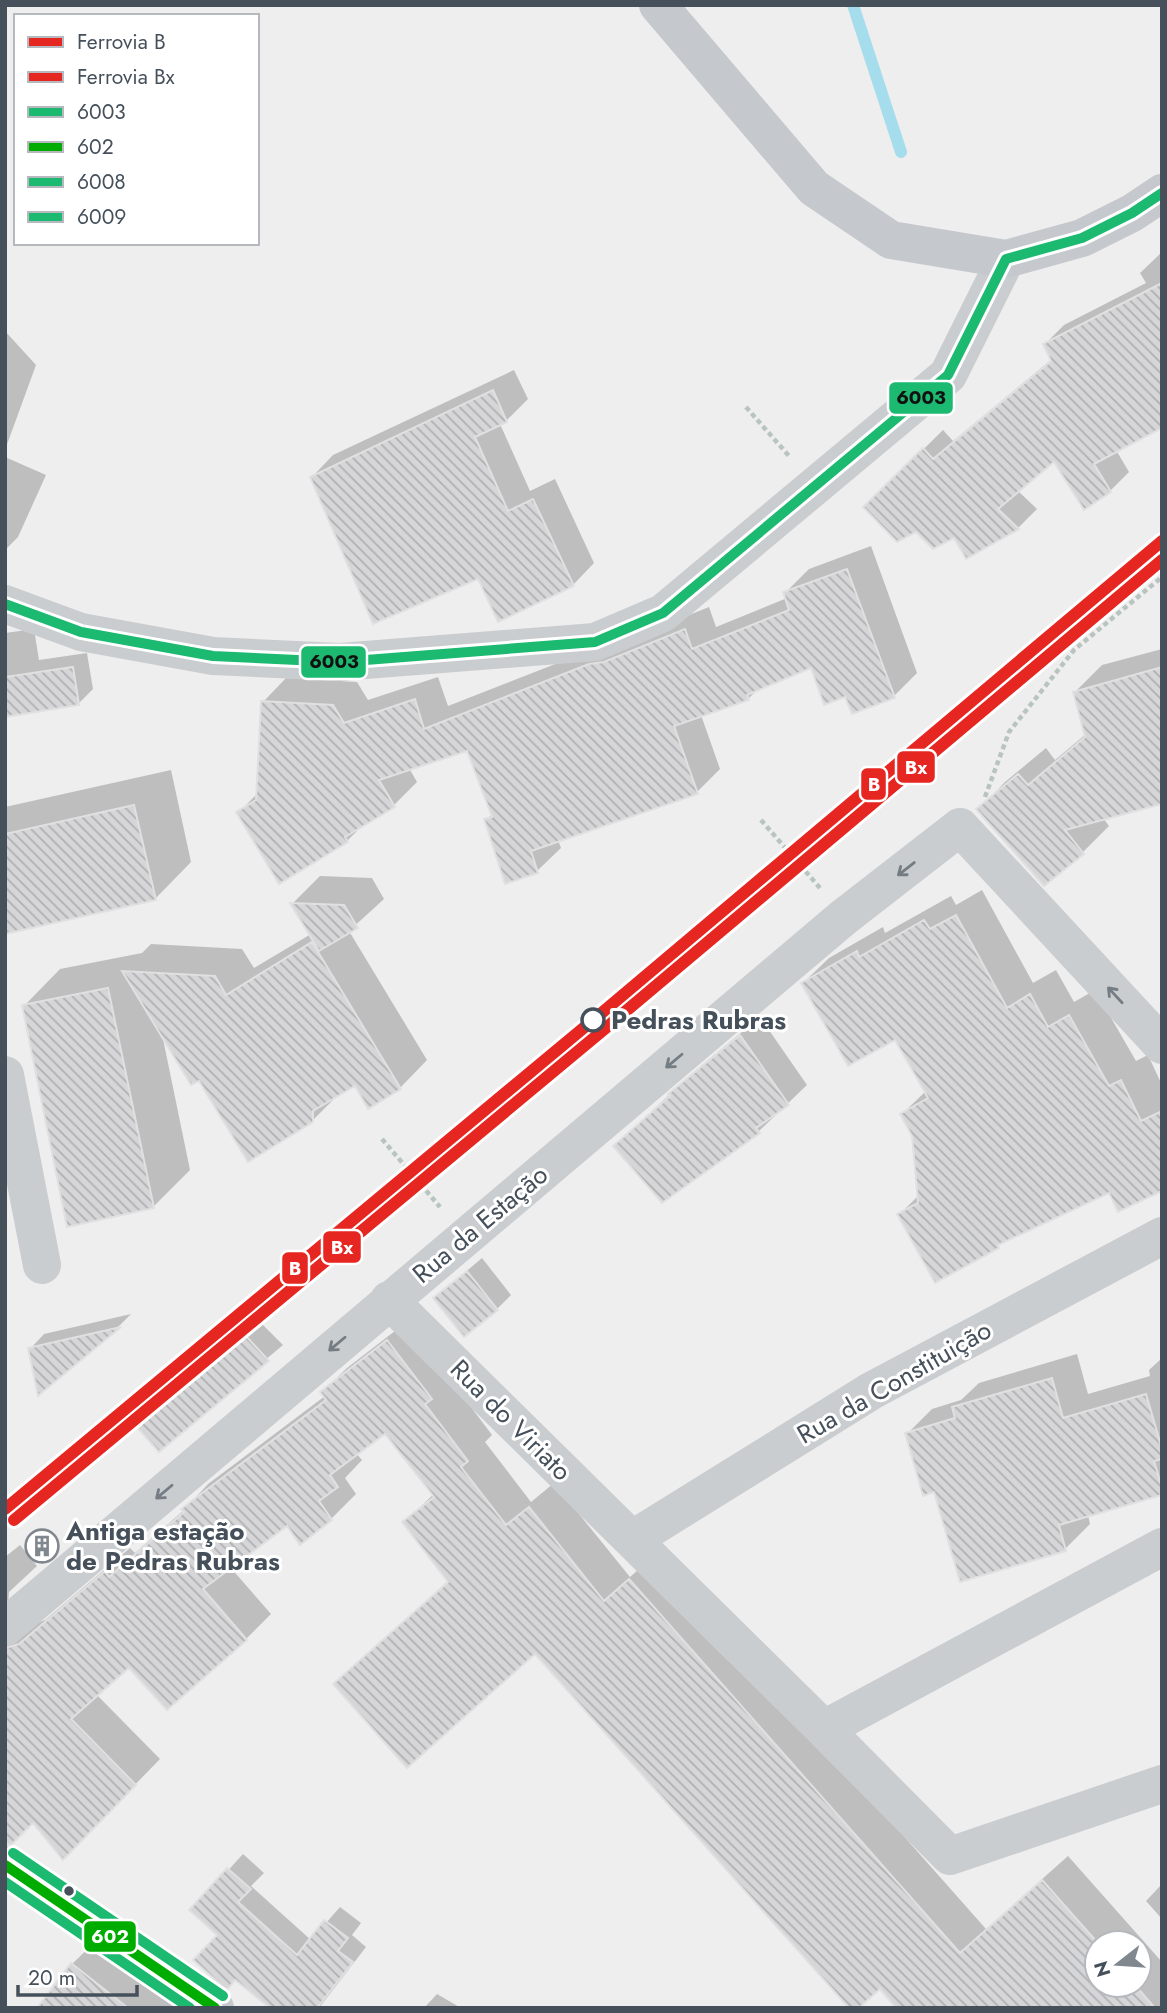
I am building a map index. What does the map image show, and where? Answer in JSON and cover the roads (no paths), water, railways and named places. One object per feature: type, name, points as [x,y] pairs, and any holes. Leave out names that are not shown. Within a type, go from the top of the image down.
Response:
[{"type":"main road","points":[[658,5],[814,188],[891,240],[1006,260],[1082,238],[1132,213],[1162,193]]},
{"type":"main road","points":[[5,1865],[215,2008]]},
{"type":"street","points":[[5,604],[80,632],[213,656],[340,662],[595,642],[663,613],[948,375],[1006,260]]},
{"type":"street","name":"Rua da Estação","points":[[5,1627],[844,916],[960,827],[1162,1045]]},
{"type":"street","points":[[5,1075],[42,1265]]},
{"type":"street","name":"Rua da Constituição","points":[[633,1539],[871,1391],[1162,1236]]},
{"type":"street","name":"Rua do Viriato","points":[[389,1300],[950,1856],[1162,1784]]},
{"type":"street","points":[[824,1729],[1162,1547]]},
{"type":"waterway","points":[[853,5],[901,152]]},
{"type":"rail line","name":"B","points":[[5,1509],[598,1016],[1162,541]]},
{"type":"rail line","name":"Bx","points":[[14,1520],[607,1027],[1162,560]]},
{"type":"place","name":"Pedras Rubras","points":[[593,1020]]},
{"type":"place","name":"Antiga estação de Pedras Rubras","points":[[42,1546]]}]
